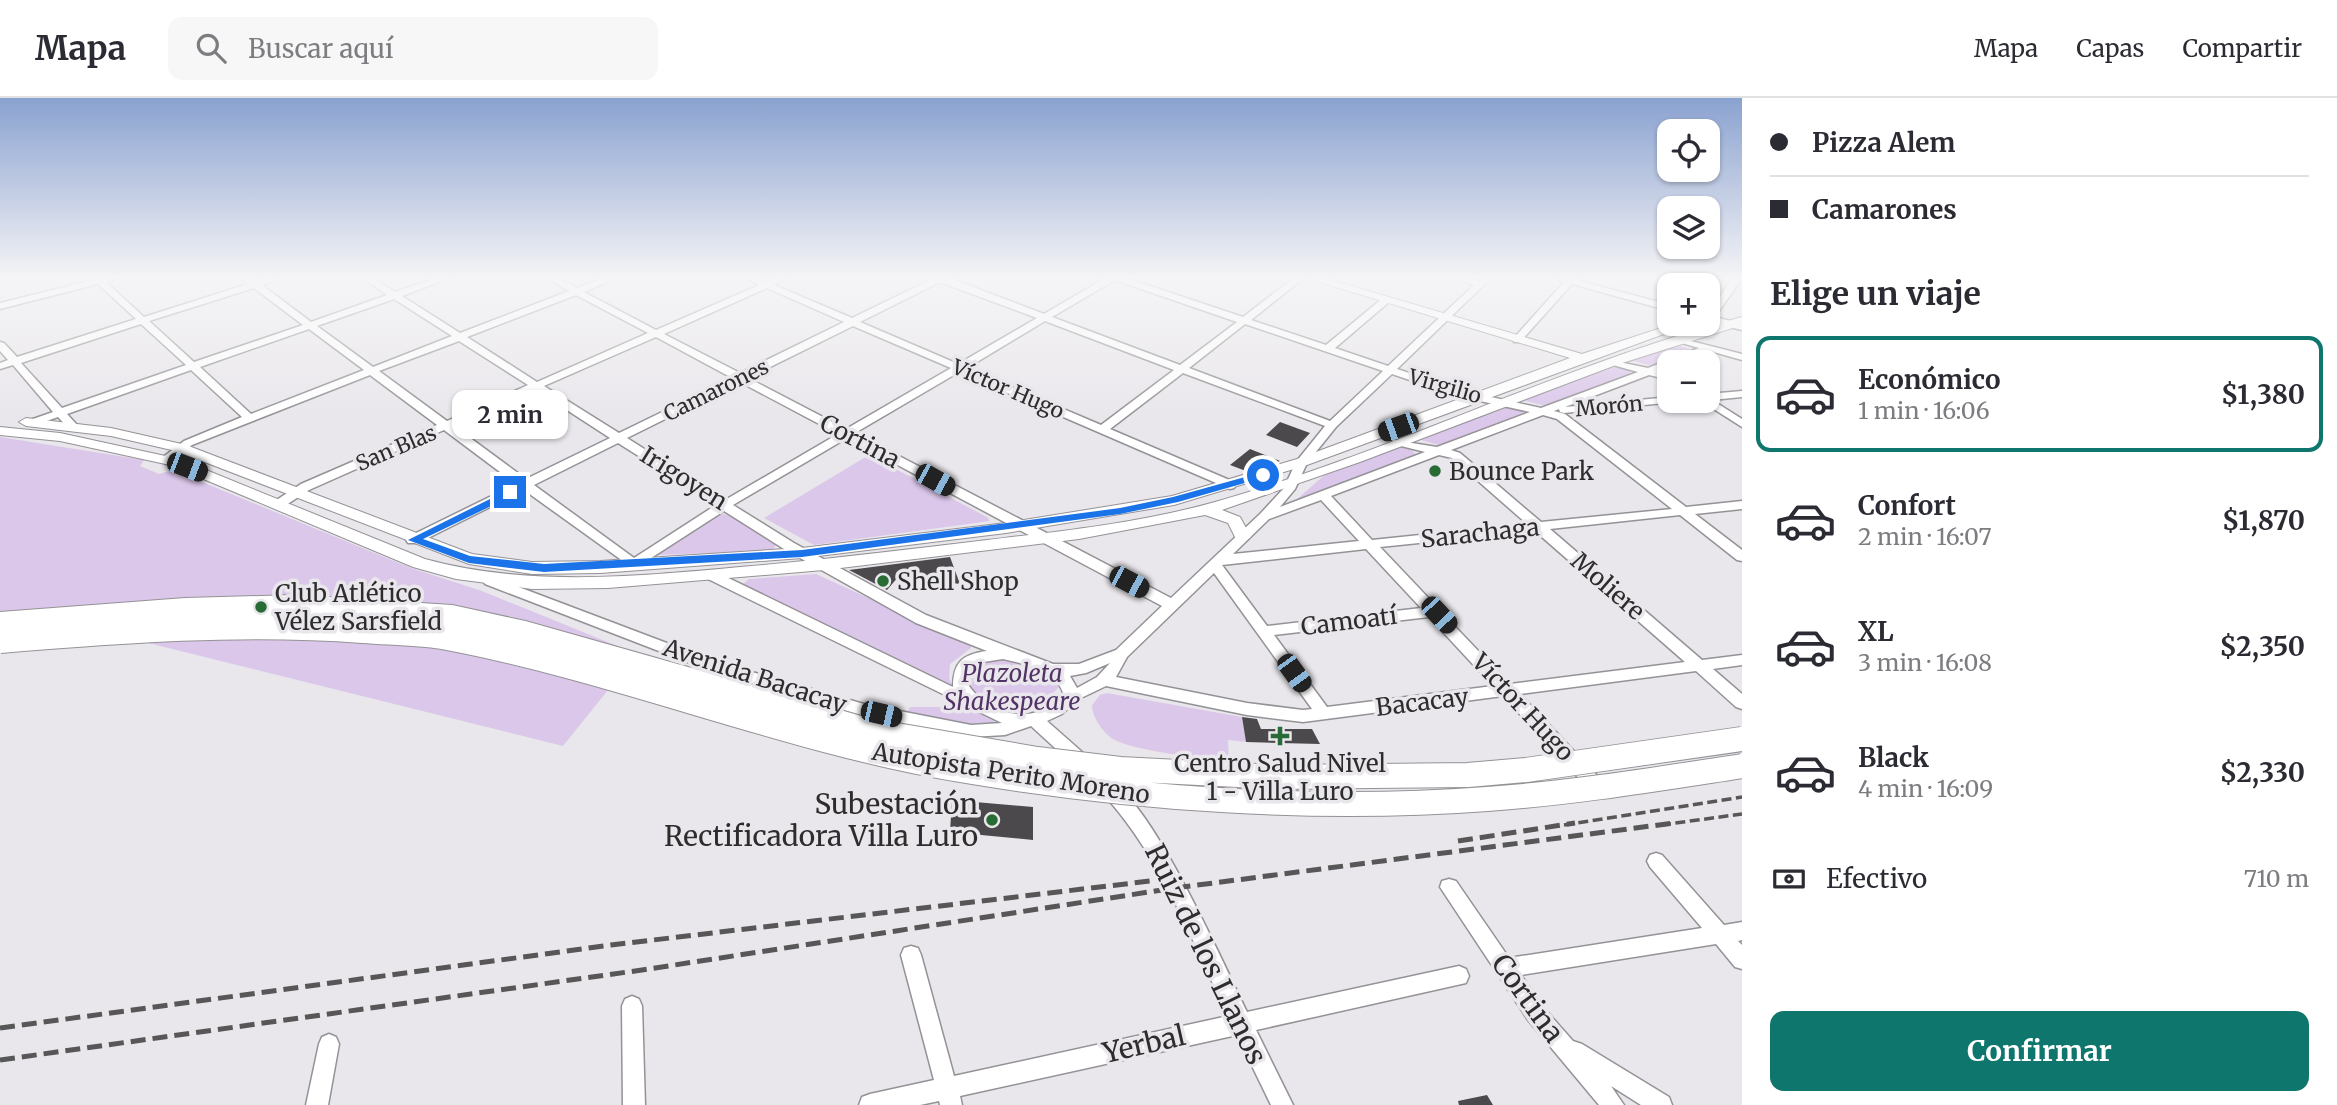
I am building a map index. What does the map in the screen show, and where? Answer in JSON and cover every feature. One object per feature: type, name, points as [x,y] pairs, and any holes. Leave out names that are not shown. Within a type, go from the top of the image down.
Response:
[{"type":"highway","name":"Autopista Perito Moreno","points":[[0,624],[186,610],[296,607],[451,617],[524,633],[867,730],[1014,755],[1120,769],[1278,777],[1468,775],[1526,770],[1742,739]]},
{"type":"highway","name":"Autopista Perito Moreno","points":[[0,641],[175,627],[287,625],[436,636],[516,652],[857,750],[965,771],[1131,794],[1293,803],[1481,800],[1553,794],[1742,766]]},
{"type":"main road","points":[[1465,324],[1583,358],[1613,362]]},
{"type":"main road","points":[[0,420],[73,427],[181,448],[457,556],[500,565],[711,575],[824,566],[1045,538],[1203,510],[1294,480],[1678,339],[1738,324]]},
{"type":"main road","points":[[0,431],[60,437],[166,460],[419,563],[491,581],[555,584],[634,572],[1020,526],[1139,507],[1230,485],[1302,462],[1583,358],[1657,334]]},
{"type":"main road","points":[[1203,510],[1234,520],[1243,537]]},
{"type":"street","points":[[0,366],[131,324]]},
{"type":"street","points":[[144,324],[249,418]]},
{"type":"street","points":[[34,422],[313,324]]},
{"type":"street","name":"Irigoyen","points":[[439,324],[824,566],[921,619],[1048,668]]},
{"type":"street","points":[[166,460],[181,448],[249,418],[494,324]]},
{"type":"street","name":"Cortina","points":[[637,324],[1170,604]]},
{"type":"street","name":"San Blas","points":[[279,504],[297,492],[678,324]]},
{"type":"street","name":"Camarones","points":[[413,540],[849,324]]},
{"type":"street","name":"Víctor Hugo","points":[[858,324],[1230,485]]},
{"type":"street","points":[[310,325],[526,484],[634,572],[646,554],[1036,324]]},
{"type":"street","points":[[1058,324],[1332,425]]},
{"type":"street","points":[[1103,429],[1240,324]]},
{"type":"street","name":"Virgilio","points":[[1253,324],[1477,398],[1548,412],[1566,420],[1742,557]]},
{"type":"street","points":[[1328,349],[1357,324]]},
{"type":"street","points":[[1103,680],[1117,667],[1121,654],[1170,604],[1265,516],[1294,480],[1302,462],[1332,425],[1439,324]]},
{"type":"street","points":[[1517,340],[1531,324]]},
{"type":"street","points":[[1678,339],[1742,357]]},
{"type":"street","points":[[0,345],[73,427]]},
{"type":"street","points":[[1704,350],[1709,348]]},
{"type":"street","points":[[1613,362],[1657,373]]},
{"type":"street","points":[[1265,516],[1548,412],[1657,369]]},
{"type":"street","points":[[1720,397],[1742,394]]},
{"type":"street","name":"Morón","points":[[1548,412],[1657,402]]},
{"type":"street","points":[[1720,408],[1742,424]]},
{"type":"street","name":"Moliere","points":[[1396,442],[1446,450],[1456,455],[1742,703]]},
{"type":"street","name":"Víctor Hugo","points":[[1324,496],[1435,611],[1606,796]]},
{"type":"street","name":"Sarachaga","points":[[1216,562],[1742,505]]},
{"type":"street","points":[[1216,562],[1324,714]]},
{"type":"street","points":[[711,575],[982,708],[1030,720]]},
{"type":"street","name":"Avenida Bacacay","points":[[491,581],[713,666],[864,710],[971,731],[1005,729],[1030,720],[1062,705],[1072,695],[1087,691],[1103,680]]},
{"type":"street","name":"Camoatí","points":[[1264,631],[1435,611]]},
{"type":"street","points":[[1048,668],[1080,672],[1104,658],[1121,654]]},
{"type":"street","points":[[982,708],[961,687],[961,671],[973,658],[982,655],[1015,656]]},
{"type":"street","name":"Bacacay","points":[[1103,680],[1285,716],[1324,714],[1510,692],[1742,660]]},
{"type":"street","points":[[1048,668],[1062,678],[1072,695]]},
{"type":"street","name":"Ruiz de los Llanos","points":[[1030,720],[1099,778],[1147,834],[1282,1105]]},
{"type":"street","points":[[1656,861],[1742,960]]},
{"type":"street","name":"Cortina","points":[[1449,887],[1556,1039],[1607,1082]]},
{"type":"street","points":[[1506,968],[1742,931]]},
{"type":"street","points":[[911,955],[949,1096]]},
{"type":"street","name":"Yerbal","points":[[870,1105],[949,1096],[1240,1022],[1459,976]]},
{"type":"street","points":[[632,1006],[634,1105]]},
{"type":"street","points":[[317,1105],[330,1045]]},
{"type":"street","points":[[1607,1082],[1613,1105]]},
{"type":"street","points":[[1607,1082],[1661,1105]]},
{"type":"green space","points":[[1676,344],[1692,350],[1659,350]]},
{"type":"green space","points":[[1657,351],[1657,364],[1652,366],[1630,360]]},
{"type":"green space","points":[[1609,367],[1627,369],[1632,374],[1547,406],[1524,399]]},
{"type":"green space","points":[[1504,406],[1520,410],[1526,415],[1442,446],[1421,440]]},
{"type":"green space","name":"Club Atlético Vélez Sarsfield","points":[[0,437],[144,460],[140,466],[159,474],[173,470],[411,568],[482,591],[637,654],[563,746],[136,640],[0,651]]},
{"type":"green space","points":[[1395,447],[1410,449],[1417,455],[1295,501],[1329,471]]},
{"type":"green space","points":[[869,455],[990,521],[814,545],[764,518]]},
{"type":"green space","points":[[720,514],[731,515],[775,543],[775,547],[771,551],[655,555]]},
{"type":"green space","points":[[816,574],[971,645],[971,648],[950,664],[949,678],[954,689],[743,584],[749,579]]},
{"type":"green space","name":"Plazoleta Shakespeare","points":[[995,656],[1051,673],[1060,684],[1059,687],[1037,706],[1026,710],[1004,711],[992,706],[969,689],[967,668]]},
{"type":"green space","points":[[1107,693],[1242,717],[1246,742],[1228,740],[1229,762],[1149,750],[1119,742],[1103,731],[1092,709],[1100,695]]},
{"type":"green space","points":[[956,701],[996,721],[976,726],[906,714],[910,707],[950,707]]},
{"type":"building","points":[[1280,422],[1310,433],[1297,447],[1266,435]]},
{"type":"building","points":[[1250,449],[1280,461],[1246,471],[1230,465]]},
{"type":"building","points":[[950,557],[960,584],[899,576],[887,590],[849,570]]},
{"type":"building","name":"Centro Salud Nivel 1 - Villa Luro","points":[[1242,717],[1257,719],[1261,729],[1312,729],[1320,744],[1246,742]]},
{"type":"building","name":"Subestación Rectificadora Villa Luro","points":[[952,800],[1033,807],[1033,840],[950,832]]},
{"type":"building","points":[[1487,1095],[1493,1105],[1459,1105],[1458,1101]]},
{"type":"railway","points":[[1564,825],[1742,797]]},
{"type":"railway","points":[[1661,825],[1742,814]]},
{"type":"railway","points":[[1458,841],[1575,823]]},
{"type":"railway","points":[[0,1060],[642,970],[1175,888],[1674,823]]},
{"type":"railway","points":[[0,1028],[611,945],[1167,879]]},
{"type":"place","name":"Bounce Park","points":[[1435,471]]},
{"type":"place","name":"Shell Shop","points":[[883,581]]},
{"type":"place","name":"Club Atlético Vélez Sarsfield","points":[[261,607]]},
{"type":"place","name":"Centro Salud Nivel 1 - Villa Luro","points":[[1280,736]]},
{"type":"place","name":"Subestación Rectificadora Villa Luro","points":[[992,820]]},
{"type":"route","points":[[510,492],[413,540],[469,559],[500,565],[544,568],[600,567],[802,553],[1120,511],[1210,491],[1263,475]]}]
